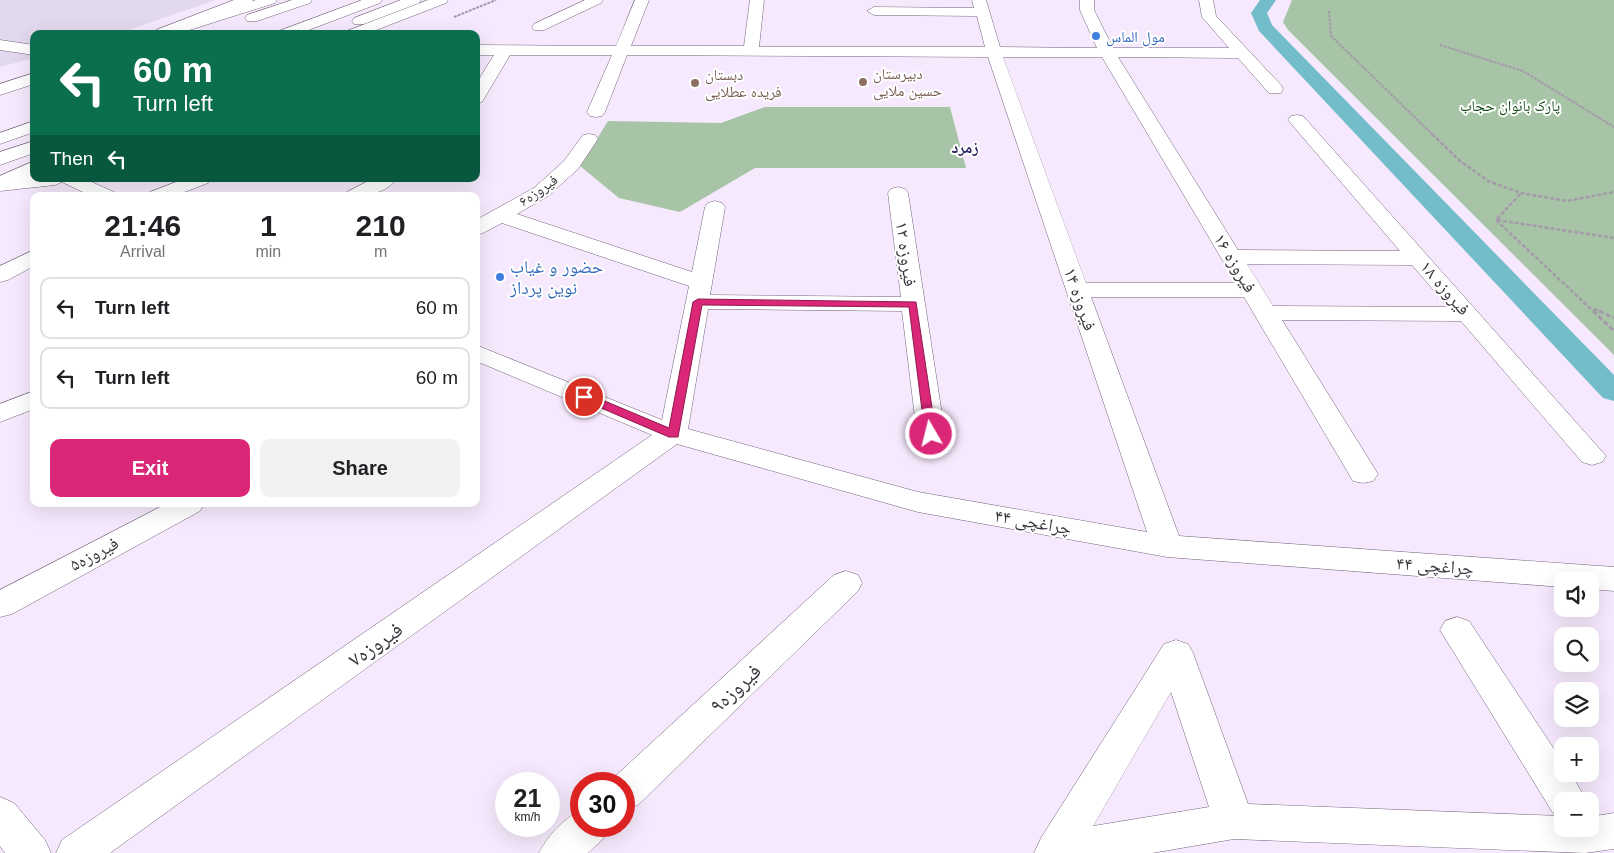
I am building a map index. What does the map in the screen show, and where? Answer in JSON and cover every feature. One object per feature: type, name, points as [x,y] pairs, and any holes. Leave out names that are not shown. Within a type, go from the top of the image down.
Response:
[{"type":"main road","points":[[170,30],[246,0]]},
{"type":"main road","points":[[173,30],[270,0]]},
{"type":"main road","points":[[219,30],[305,0]]},
{"type":"main road","points":[[295,30],[376,0]]},
{"type":"main road","points":[[336,30],[414,0]]},
{"type":"main road","points":[[363,30],[442,0]]},
{"type":"main road","points":[[751,51],[756,0]]},
{"type":"main road","name":"فیروزه ۱۶","points":[[1087,0],[1087,10],[1107,52],[1363,474]]},
{"type":"main road","points":[[1206,0],[1209,16],[1240,53],[1275,89]]},
{"type":"main road","points":[[539,27],[576,9],[599,5]]},
{"type":"main road","points":[[620,10],[640,5]]},
{"type":"main road","points":[[596,112],[640,5]]},
{"type":"main road","points":[[880,51],[873,6],[980,6]]},
{"type":"main road","name":"فیروزه ۱۴","points":[[980,6],[994,52],[1167,546]]},
{"type":"main road","points":[[0,45],[30,49]]},
{"type":"main road","points":[[480,50],[1240,53]]},
{"type":"main road","points":[[480,91],[505,50]]},
{"type":"main road","points":[[0,82],[30,73]]},
{"type":"main road","points":[[0,90],[30,79]]},
{"type":"main road","points":[[0,106],[30,95]]},
{"type":"main road","name":"فیروزه ۱۸","points":[[1297,120],[1592,456]]},
{"type":"main road","points":[[0,139],[30,128]]},
{"type":"main road","name":"فیروزه۶","points":[[480,227],[541,192],[572,165],[589,138]]},
{"type":"main road","points":[[0,159],[30,148]]},
{"type":"main road","points":[[0,185],[30,169]]},
{"type":"main road","points":[[0,185],[30,182]]},
{"type":"main road","points":[[77,182],[98,192]]},
{"type":"main road","points":[[167,192],[193,182]]},
{"type":"main road","points":[[365,192],[381,182]]},
{"type":"main road","name":"فیروزه ۱۲","points":[[898,193],[931,434]]},
{"type":"main road","points":[[674,434],[715,207]]},
{"type":"main road","points":[[500,215],[699,293],[913,304]]},
{"type":"main road","points":[[1232,257],[1418,258]]},
{"type":"main road","points":[[0,275],[30,259]]},
{"type":"main road","points":[[1077,290],[1252,290]]},
{"type":"main road","points":[[1266,313],[1467,314]]},
{"type":"main road","name":"چراغچی ۴۴","points":[[480,354],[674,434],[918,502],[1167,546],[1614,579]]},
{"type":"main road","points":[[0,414],[30,401]]},
{"type":"main road","name":"فیروزه۷","points":[[77,853],[674,434]]},
{"type":"main road","name":"فیروزه۵","points":[[0,605],[183,507]]},
{"type":"main road","name":"فیروزه۹","points":[[635,783],[846,583]]},
{"type":"main road","points":[[1458,630],[1562,792]]},
{"type":"main road","points":[[1055,852],[1176,653],[1234,821]]},
{"type":"main road","points":[[0,815],[30,853]]},
{"type":"main road","points":[[1055,852],[1234,821],[1554,831]]},
{"type":"main road","points":[[560,853],[577,837]]},
{"type":"path","points":[[1330,11],[1330,36],[1460,161],[1488,181],[1521,193],[1568,201],[1614,192]]},
{"type":"path","points":[[1440,45],[1523,71],[1614,127]]},
{"type":"path","points":[[1496,220],[1521,193]]},
{"type":"path","points":[[1496,220],[1614,238]]},
{"type":"path","points":[[1496,220],[1614,330]]},
{"type":"path","points":[[1592,308],[1614,318]]},
{"type":"path","points":[[1607,324],[1614,323]]},
{"type":"shaded area","points":[[0,0],[216,0],[129,30],[30,30],[30,59],[0,67]]},
{"type":"green space","name":"پارک بانوان حجاب","points":[[1292,0],[1614,0],[1614,355],[1288,30],[1283,22]]},
{"type":"green space","points":[[765,107],[950,107],[966,168],[755,168],[680,212],[619,198],[580,166],[608,121],[721,123]]},
{"type":"waterway","points":[[1268,0],[1259,13],[1265,27],[1614,392]]},
{"type":"place","name":"مول الماس","points":[[1096,36]]},
{"type":"place","name":"دبیرستان حسین ملایی","points":[[863,82]]},
{"type":"place","name":"دبستان فریده عطلایی","points":[[695,83]]},
{"type":"place","name":"حضور و غیاب نوین پرداز","points":[[500,277]]},
{"type":"district","name":"زمرد","points":[[965,147]]},
{"type":"route","points":[[584,397],[674,434],[698,302],[913,304],[931,434]]}]
